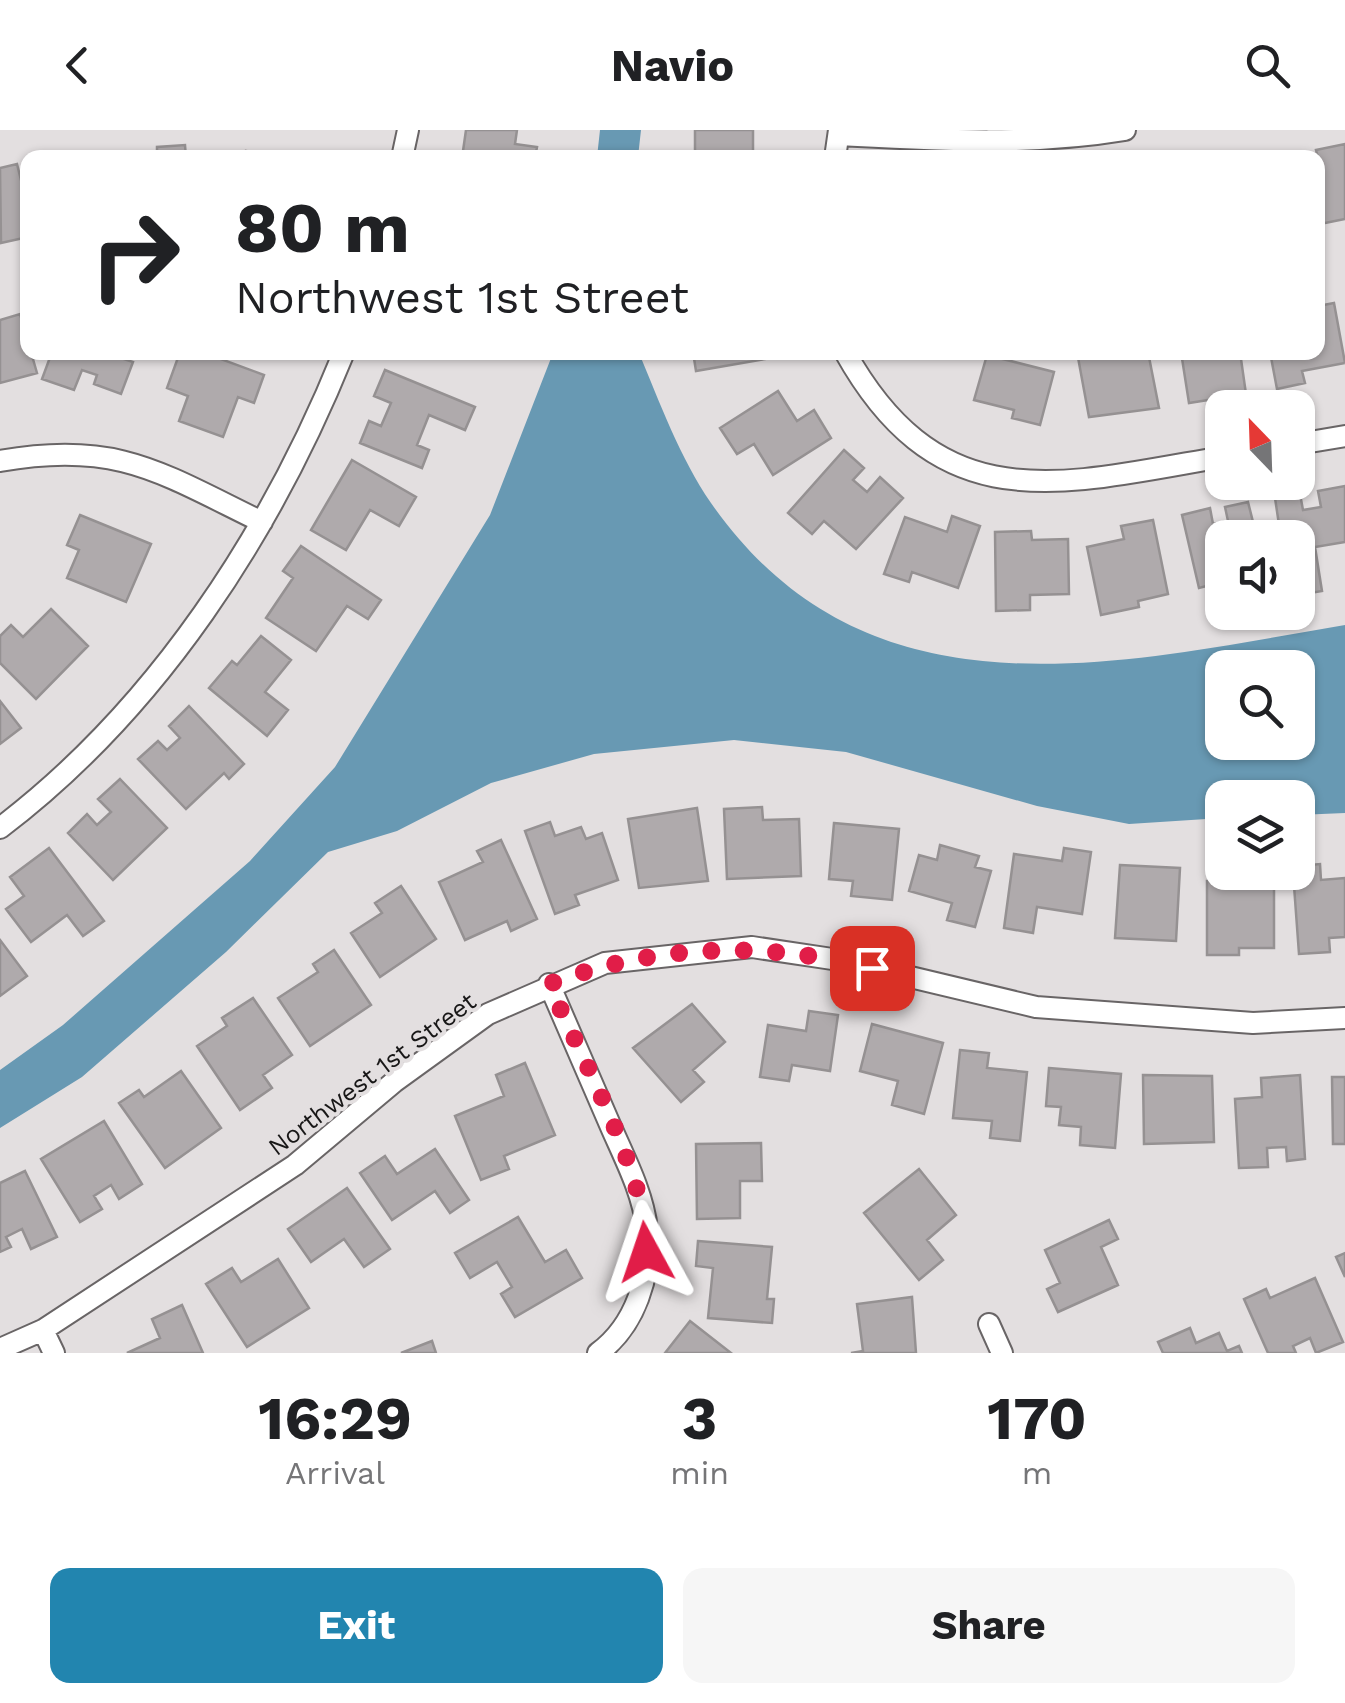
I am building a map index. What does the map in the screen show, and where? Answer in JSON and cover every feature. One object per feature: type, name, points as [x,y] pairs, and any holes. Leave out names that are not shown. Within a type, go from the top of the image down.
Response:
[{"type":"street","points":[[839,132],[982,142],[1066,140],[1125,130]]},
{"type":"street","points":[[0,828],[120,717],[214,600],[311,434],[341,360]]},
{"type":"street","points":[[850,360],[871,398],[910,440],[956,466],[1016,481],[1089,480],[1205,460]]},
{"type":"street","points":[[1315,441],[1345,436]]},
{"type":"street","points":[[0,461],[62,454],[113,456],[156,470],[262,522]]},
{"type":"street","name":"Northwest 1st Street","points":[[0,1349],[44,1330],[295,1165],[394,1082],[488,1014],[549,984],[605,963],[676,952],[752,947],[839,960],[1036,1007],[1252,1023],[1345,1018]]},
{"type":"street","points":[[549,984],[638,1189],[647,1230],[644,1274],[633,1314],[614,1341],[598,1353]]},
{"type":"street","points":[[989,1324],[1002,1353]]},
{"type":"street","points":[[44,1330],[54,1353]]},
{"type":"water","points":[[600,130],[641,130],[639,150],[598,150]]},
{"type":"water","points":[[550,360],[642,360],[700,486],[774,574],[844,622],[921,650],[1002,663],[1086,662],[1172,654],[1345,625],[1345,813],[1315,814],[1315,780],[1205,780],[1205,819],[1129,824],[1037,806],[846,752],[734,740],[594,754],[491,783],[397,831],[328,852],[226,952],[82,1077],[0,1128],[0,1070],[63,1025],[250,861],[335,767],[490,515]]},
{"type":"building","points":[[466,130],[517,130],[515,144],[537,147],[536,150],[463,150]]},
{"type":"building","points":[[695,130],[753,130],[753,150],[695,150]]},
{"type":"building","points":[[1345,144],[1345,219],[1325,223],[1325,150],[1316,150]]},
{"type":"building","points":[[185,145],[185,150],[157,150]]},
{"type":"building","points":[[17,164],[20,176],[20,239],[1,243],[0,168]]},
{"type":"building","points":[[1334,303],[1345,363],[1302,371],[1305,383],[1277,389],[1272,360],[1325,360],[1325,305]]},
{"type":"building","points":[[20,314],[20,360],[33,360],[37,373],[0,383],[0,320]]},
{"type":"building","points":[[49,360],[133,362],[121,394],[94,384],[97,375],[82,370],[74,390],[42,379]]},
{"type":"building","points":[[177,360],[224,360],[264,375],[254,403],[238,397],[223,437],[179,421],[188,396],[167,388]]},
{"type":"building","points":[[694,360],[760,360],[696,371]]},
{"type":"building","points":[[986,360],[1007,360],[1054,372],[1040,425],[1012,418],[1014,410],[974,400]]},
{"type":"building","points":[[1078,360],[1150,360],[1159,408],[1089,417]]},
{"type":"building","points":[[1182,360],[1241,360],[1245,390],[1205,390],[1205,400],[1189,403]]},
{"type":"building","points":[[385,370],[475,407],[465,430],[429,415],[417,445],[429,450],[422,468],[360,443],[369,421],[381,426],[391,403],[374,396]]},
{"type":"building","points":[[778,391],[797,421],[814,410],[831,438],[773,475],[754,444],[737,454],[720,428]]},
{"type":"building","points":[[844,450],[864,468],[853,480],[867,492],[880,477],[903,498],[856,549],[824,521],[812,534],[788,513]]},
{"type":"building","points":[[352,460],[416,497],[399,526],[370,510],[346,550],[311,530]]},
{"type":"building","points":[[1345,486],[1345,542],[1315,547],[1315,520],[1278,520],[1275,500],[1301,500],[1303,510],[1321,507],[1318,491]]},
{"type":"building","points":[[1248,502],[1252,520],[1228,520],[1225,507]]},
{"type":"building","points":[[1210,508],[1212,520],[1205,520],[1205,586],[1199,588],[1182,515]]},
{"type":"building","points":[[80,515],[151,544],[126,602],[67,578],[79,550],[67,545]]},
{"type":"building","points":[[952,516],[980,526],[958,588],[912,572],[909,582],[884,574],[905,517],[947,532]]},
{"type":"building","points":[[1153,520],[1168,594],[1138,601],[1139,607],[1101,615],[1087,547],[1124,539],[1121,526]]},
{"type":"building","points":[[1031,531],[1032,540],[1068,539],[1069,594],[1030,595],[1030,610],[996,611],[995,532]]},
{"type":"building","points":[[301,546],[381,600],[368,619],[347,606],[316,651],[266,618],[293,578],[283,571]]},
{"type":"building","points":[[1315,547],[1322,591],[1315,592]]},
{"type":"building","points":[[51,609],[88,646],[36,699],[0,663],[0,636],[11,625],[23,637]]},
{"type":"building","points":[[261,636],[291,660],[265,692],[288,710],[267,736],[209,688],[232,661],[237,665]]},
{"type":"building","points":[[0,701],[21,728],[0,744]]},
{"type":"building","points":[[189,706],[244,764],[229,779],[224,773],[186,809],[138,759],[158,741],[167,750],[180,738],[169,726]]},
{"type":"building","points":[[120,779],[167,828],[113,880],[68,833],[87,814],[97,825],[111,812],[98,799]]},
{"type":"building","points":[[762,807],[763,820],[799,819],[801,876],[727,879],[724,809]]},
{"type":"building","points":[[697,808],[708,881],[639,888],[628,819]]},
{"type":"building","points":[[550,822],[555,836],[581,827],[586,839],[602,833],[618,880],[575,895],[579,905],[555,914],[525,831]]},
{"type":"building","points":[[834,823],[899,829],[892,900],[851,896],[853,881],[829,879]]},
{"type":"building","points":[[501,840],[537,919],[511,931],[507,921],[465,940],[439,882],[483,862],[477,851]]},
{"type":"building","points":[[940,845],[979,856],[975,867],[991,871],[975,927],[947,920],[952,903],[909,891],[919,855],[937,860]]},
{"type":"building","points":[[49,848],[104,921],[83,936],[67,915],[31,942],[6,909],[24,896],[10,877]]},
{"type":"building","points":[[1064,848],[1091,852],[1082,914],[1037,907],[1033,933],[1004,928],[1014,854],[1062,861]]},
{"type":"building","points":[[1315,864],[1320,864],[1321,880],[1345,878],[1345,937],[1329,938],[1330,952],[1299,954],[1294,890],[1315,890]]},
{"type":"building","points":[[1120,865],[1180,868],[1176,941],[1115,938]]},
{"type":"building","points":[[401,886],[436,939],[380,977],[351,933],[382,913],[375,903]]},
{"type":"building","points":[[1207,890],[1274,890],[1274,948],[1239,948],[1239,955],[1207,955]]},
{"type":"building","points":[[0,940],[27,976],[0,996]]},
{"type":"building","points":[[334,950],[371,1005],[310,1046],[278,998],[318,972],[313,964]]},
{"type":"building","points":[[253,998],[292,1055],[263,1075],[272,1088],[240,1110],[197,1046],[227,1026],[222,1018]]},
{"type":"building","points":[[692,1004],[725,1042],[693,1070],[704,1082],[681,1102],[633,1048]]},
{"type":"building","points":[[809,1011],[838,1015],[830,1071],[792,1065],[789,1081],[760,1077],[768,1025],[806,1031]]},
{"type":"building","points":[[872,1024],[943,1043],[924,1114],[892,1105],[898,1081],[860,1071]]},
{"type":"building","points":[[960,1050],[989,1053],[987,1068],[1027,1072],[1020,1141],[990,1138],[992,1121],[953,1118]]},
{"type":"building","points":[[525,1063],[555,1135],[504,1156],[509,1169],[481,1180],[455,1116],[504,1096],[496,1075]]},
{"type":"building","points":[[1049,1068],[1121,1074],[1115,1148],[1080,1145],[1081,1127],[1059,1125],[1061,1107],[1046,1106]]},
{"type":"building","points":[[181,1071],[221,1128],[165,1168],[119,1103],[139,1090],[144,1097]]},
{"type":"building","points":[[1143,1075],[1212,1076],[1214,1142],[1144,1144]]},
{"type":"building","points":[[1300,1075],[1305,1159],[1287,1161],[1286,1147],[1267,1148],[1268,1167],[1239,1168],[1235,1099],[1262,1097],[1261,1078]]},
{"type":"building","points":[[1332,1077],[1345,1077],[1345,1144],[1333,1144]]},
{"type":"building","points":[[104,1121],[142,1184],[119,1199],[111,1185],[94,1196],[102,1209],[80,1222],[41,1159]]},
{"type":"building","points":[[761,1143],[762,1181],[740,1181],[740,1218],[697,1219],[696,1144]]},
{"type":"building","points":[[435,1149],[469,1200],[450,1213],[435,1191],[392,1220],[360,1173],[385,1156],[397,1174]]},
{"type":"building","points":[[919,1169],[956,1215],[927,1240],[943,1260],[919,1280],[864,1213]]},
{"type":"building","points":[[25,1171],[57,1237],[31,1249],[22,1229],[6,1237],[11,1247],[0,1252],[0,1183]]},
{"type":"building","points":[[347,1188],[390,1249],[364,1267],[344,1239],[311,1262],[288,1229]]},
{"type":"building","points":[[518,1217],[545,1262],[566,1250],[582,1278],[515,1317],[501,1294],[512,1287],[497,1262],[470,1278],[455,1253]]},
{"type":"building","points":[[1109,1220],[1118,1239],[1101,1247],[1118,1285],[1058,1312],[1047,1289],[1060,1283],[1045,1250]]},
{"type":"building","points":[[698,1241],[772,1247],[767,1299],[774,1299],[772,1323],[708,1318],[713,1268],[696,1266]]},
{"type":"building","points":[[1345,1253],[1345,1277],[1336,1257]]},
{"type":"building","points":[[278,1259],[309,1308],[247,1347],[206,1284],[232,1268],[241,1282]]},
{"type":"building","points":[[1315,1278],[1343,1342],[1316,1353],[1310,1338],[1293,1346],[1296,1353],[1268,1353],[1244,1299],[1266,1289],[1270,1298]]},
{"type":"building","points":[[912,1297],[916,1353],[851,1353],[863,1351],[857,1304]]},
{"type":"building","points":[[182,1305],[203,1353],[127,1353],[160,1338],[152,1319]]},
{"type":"building","points":[[690,1321],[731,1353],[665,1353]]},
{"type":"building","points":[[1190,1328],[1196,1343],[1219,1333],[1227,1351],[1239,1346],[1242,1353],[1163,1353],[1158,1342]]},
{"type":"building","points":[[432,1341],[436,1353],[401,1353]]},
{"type":"route","points":[[646,1252],[647,1230],[638,1189],[549,984],[605,963],[676,952],[752,947],[872,968]]}]
